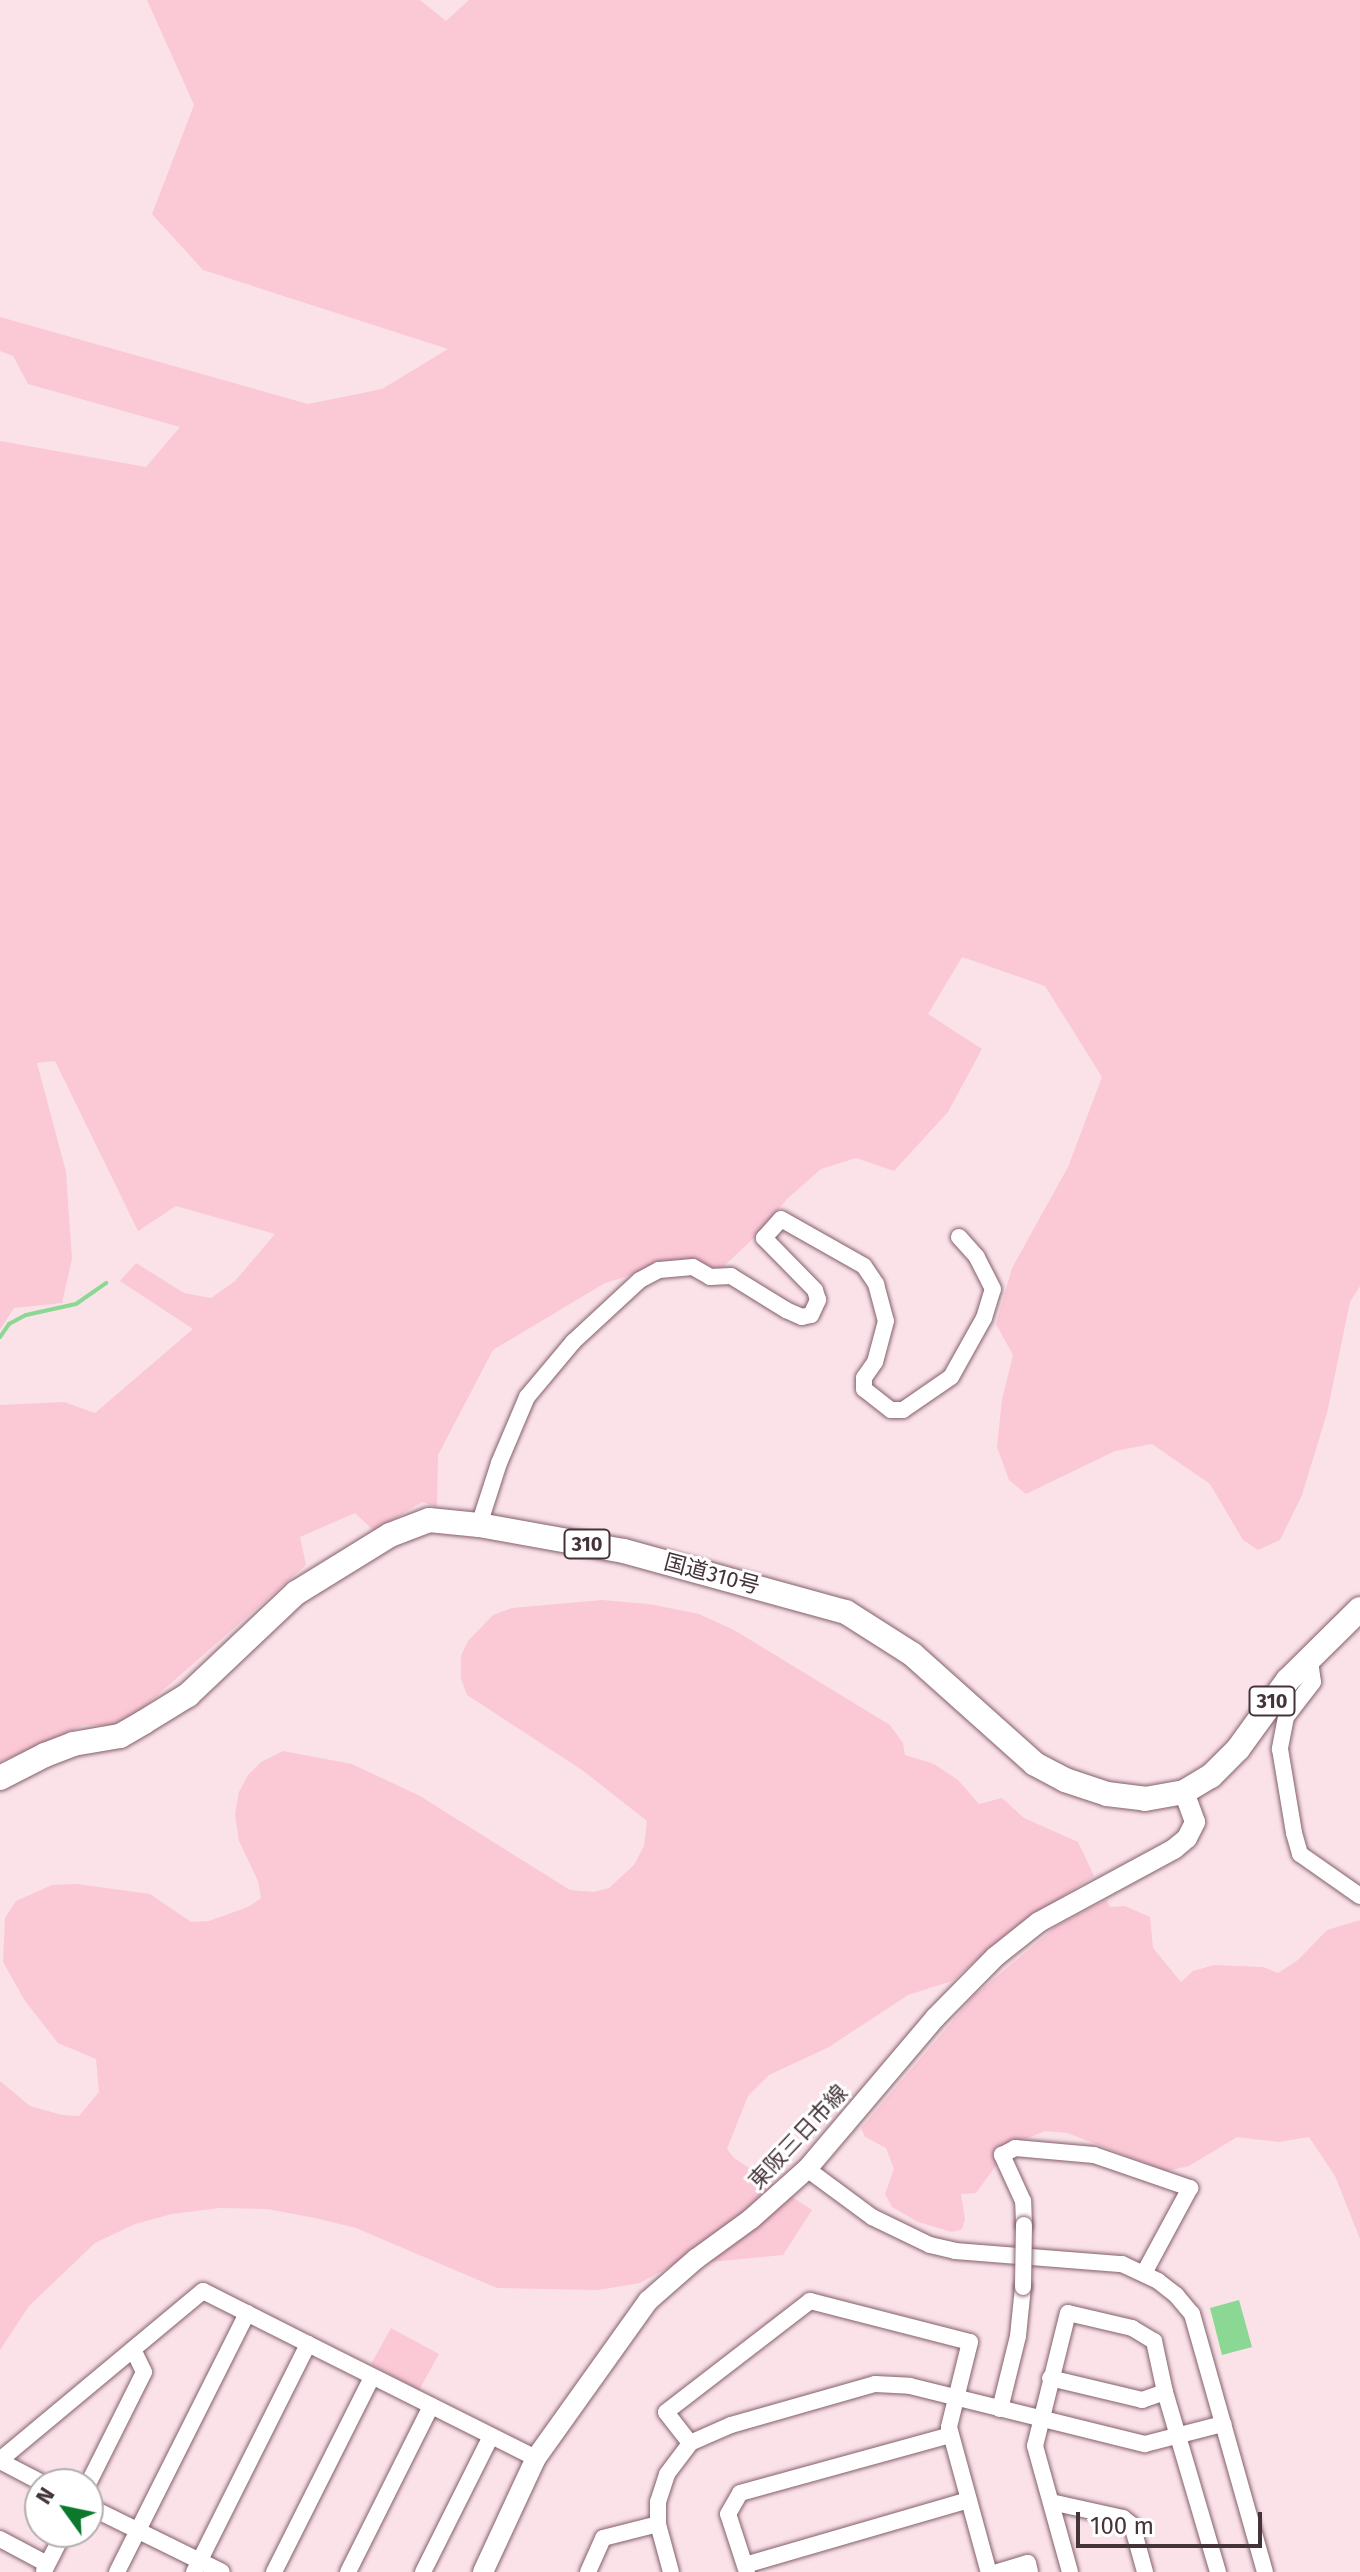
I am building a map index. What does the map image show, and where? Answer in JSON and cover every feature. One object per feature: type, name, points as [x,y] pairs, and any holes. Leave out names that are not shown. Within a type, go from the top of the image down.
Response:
[{"type":"highway","name":"国道310号","points":[[0,1778],[73,1744],[120,1736],[188,1695],[296,1593],[390,1535],[429,1520],[479,1525],[624,1551],[846,1612],[912,1654],[1035,1764],[1065,1780],[1107,1794],[1145,1799],[1184,1792],[1211,1776],[1238,1749],[1288,1680],[1360,1609]]},
{"type":"main road","name":"東阪三日市線","points":[[483,2572],[536,2458],[648,2301],[696,2259],[751,2219],[807,2169],[935,2018],[995,1957],[1039,1922],[1174,1849],[1187,1838],[1195,1822],[1184,1792]]},
{"type":"street","points":[[479,1525],[499,1463],[527,1397],[573,1342],[640,1280],[674,1266],[693,1267],[710,1277],[731,1276],[786,1310],[802,1317],[811,1315],[818,1300],[815,1290],[764,1238],[781,1219],[864,1266],[876,1284],[886,1321],[875,1362],[864,1378],[864,1389],[891,1410],[903,1410],[951,1377],[984,1318],[993,1289],[977,1257],[959,1237]]},
{"type":"street","points":[[1310,1661],[1313,1682],[1286,1717],[1280,1749],[1294,1833],[1300,1854],[1360,1896]]},
{"type":"street","points":[[1000,2409],[1018,2336],[1024,2225],[1023,2201],[1002,2155],[1015,2148],[1094,2155],[1190,2188],[1144,2273]]},
{"type":"street","points":[[807,2169],[872,2217],[930,2245],[955,2251],[1089,2259],[1122,2264],[1144,2273],[1176,2295],[1192,2314],[1265,2572]]},
{"type":"street","points":[[24,2474],[0,2461],[203,2291],[536,2458]]},
{"type":"street","points":[[690,2443],[666,2412],[810,2301],[970,2342],[954,2399],[950,2435],[991,2572],[1028,2563],[1030,2572]]},
{"type":"street","points":[[117,2572],[247,2313]]},
{"type":"street","points":[[1070,2572],[1035,2446],[1068,2313],[1132,2328],[1154,2341],[1165,2392],[1218,2572]]},
{"type":"street","points":[[197,2566],[308,2344]]},
{"type":"street","points":[[96,2468],[144,2372],[133,2349]]},
{"type":"street","points":[[274,2572],[372,2377]]},
{"type":"street","points":[[1050,2378],[1142,2400],[1165,2392]]},
{"type":"street","points":[[671,2572],[658,2524],[661,2490],[667,2474],[690,2443],[731,2425],[875,2384],[895,2382],[1145,2444],[1223,2424]]},
{"type":"street","points":[[348,2572],[431,2406]]},
{"type":"street","points":[[950,2435],[740,2493],[728,2514],[746,2569],[969,2500]]},
{"type":"street","points":[[423,2572],[491,2436]]},
{"type":"street","points":[[1051,2502],[1123,2518],[1132,2525],[1145,2572]]},
{"type":"street","points":[[104,2513],[139,2529],[197,2566],[222,2572]]},
{"type":"street","points":[[588,2572],[603,2538],[658,2524]]},
{"type":"street","points":[[0,2539],[45,2568],[56,2548]]},
{"type":"shaded area","points":[[147,0],[420,0],[446,21],[469,0],[1360,0],[1360,1286],[1350,1302],[1327,1413],[1302,1495],[1280,1540],[1258,1550],[1243,1540],[1210,1484],[1152,1444],[1115,1451],[1026,1494],[1009,1480],[997,1447],[1002,1399],[1013,1355],[996,1324],[1012,1268],[1068,1167],[1102,1077],[1045,986],[962,957],[928,1014],[982,1049],[948,1112],[894,1171],[856,1158],[821,1169],[787,1199],[759,1233],[721,1269],[680,1260],[605,1283],[493,1350],[438,1455],[437,1507],[422,1502],[374,1531],[355,1513],[300,1537],[306,1565],[122,1726],[84,1725],[0,1762],[0,1405],[64,1402],[95,1413],[193,1329],[120,1281],[136,1263],[184,1293],[211,1298],[235,1281],[275,1234],[176,1206],[138,1231],[55,1061],[37,1063],[66,1172],[72,1259],[62,1303],[14,1308],[0,1330],[0,441],[146,467],[180,427],[28,384],[13,356],[0,351],[0,317],[308,404],[382,389],[448,349],[203,270],[152,214],[194,105]]},
{"type":"shaded area","points":[[602,1600],[649,1604],[699,1614],[734,1630],[890,1725],[903,1743],[905,1755],[934,1764],[958,1780],[979,1804],[1002,1798],[1024,1818],[1078,1842],[1094,1876],[1018,1925],[952,1981],[908,1995],[829,2047],[769,2075],[748,2096],[727,2149],[734,2158],[812,2210],[783,2255],[671,2266],[640,2283],[598,2290],[497,2288],[356,2228],[267,2209],[220,2208],[172,2214],[135,2224],[95,2243],[29,2306],[0,2350],[0,2081],[30,2106],[62,2115],[79,2116],[99,2092],[96,2059],[58,2043],[25,2001],[3,1962],[5,1918],[16,1901],[52,1885],[77,1884],[150,1894],[191,1922],[209,1921],[248,1907],[261,1898],[258,1881],[239,1841],[235,1814],[239,1792],[248,1775],[261,1762],[283,1751],[352,1764],[420,1796],[570,1890],[594,1892],[609,1888],[634,1865],[644,1846],[647,1821],[582,1770],[467,1695],[461,1679],[461,1656],[468,1641],[493,1615],[512,1608]]},
{"type":"shaded area","points":[[1106,1900],[1110,1907],[1125,1906],[1150,1917],[1153,1948],[1181,1982],[1193,1971],[1214,1965],[1263,1967],[1278,1973],[1298,1960],[1327,1930],[1360,1920],[1360,2239],[1335,2176],[1309,2137],[1279,2142],[1237,2137],[1189,2166],[1167,2171],[1067,2133],[1045,2131],[1011,2145],[976,2193],[961,2194],[965,2219],[962,2229],[952,2232],[918,2222],[892,2207],[885,2194],[894,2169],[886,2148],[865,2137],[861,2128],[974,1996],[1055,1927]]},
{"type":"shaded area","points":[[1239,2300],[1252,2347],[1222,2355],[1210,2308]]},
{"type":"shaded area","points":[[391,2328],[439,2354],[419,2390],[371,2364]]},
{"type":"waterway","points":[[0,1337],[9,1324],[26,1315],[76,1304],[106,1283]]}]
